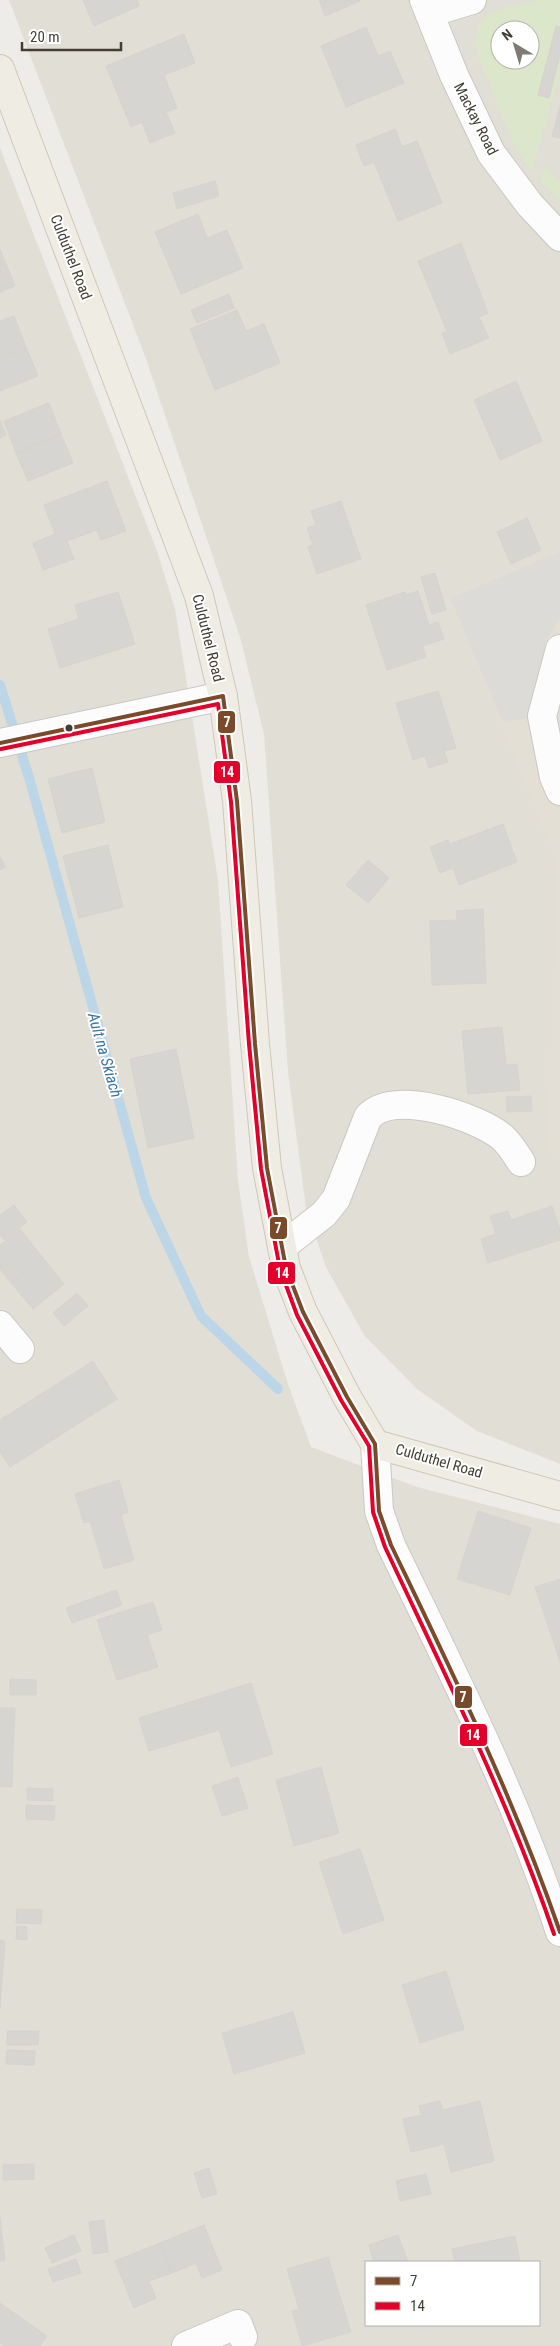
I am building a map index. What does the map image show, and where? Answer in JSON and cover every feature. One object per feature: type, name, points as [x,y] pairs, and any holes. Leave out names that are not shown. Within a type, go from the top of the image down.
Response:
[{"type":"main road","name":"Culduthel Road","points":[[0,69],[199,596],[223,696],[238,802],[255,1044],[266,1168],[286,1268],[303,1312],[347,1398],[375,1444],[560,1496]]},
{"type":"street","name":"Mackay Road","points":[[472,0],[427,7],[454,75],[491,153],[530,205],[560,237]]},
{"type":"street","points":[[560,650],[542,716],[554,777],[560,792]]},
{"type":"street","points":[[0,743],[223,696]]},
{"type":"street","points":[[282,1247],[324,1214],[336,1199],[368,1117],[386,1106],[427,1107],[462,1115],[501,1136],[511,1146],[521,1162]]},
{"type":"street","points":[[0,1325],[20,1349]]},
{"type":"street","points":[[375,1444],[378,1511],[391,1545],[494,1759],[541,1875],[560,1932]]},
{"type":"street","points":[[186,2346],[238,2324],[243,2337]]},
{"type":"shaded area","points":[[9,0],[560,0],[560,1464],[477,1431],[417,1389],[364,1335],[326,1267],[306,1208],[288,1072],[264,734],[240,637],[145,356]]},
{"type":"shaded area","points":[[0,148],[157,551],[175,609],[218,880],[238,1180],[249,1257],[288,1384],[311,1447],[417,1487],[560,1524],[560,2346],[0,2346]]},
{"type":"shaded area","points":[[560,552],[560,1154],[548,1152],[557,861],[450,598]]},
{"type":"shaded area","points":[[560,552],[560,618],[546,640],[528,719],[502,721],[450,598]]},
{"type":"green space","points":[[536,0],[560,0],[560,73],[532,172],[518,152],[478,58],[476,49],[476,36],[481,23],[491,13]]},
{"type":"green space","points":[[545,167],[560,182],[560,201],[540,180]]},
{"type":"building","points":[[83,0],[137,0],[139,6],[94,26]]},
{"type":"building","points":[[319,0],[359,0],[360,1],[325,16]]},
{"type":"building","points":[[556,26],[560,27],[560,56],[549,98],[538,95]]},
{"type":"building","points":[[366,27],[378,56],[390,51],[404,83],[346,107],[321,46]]},
{"type":"building","points":[[184,34],[195,63],[164,75],[177,108],[166,112],[175,133],[150,143],[142,122],[131,127],[106,66]]},
{"type":"building","points":[[560,106],[560,138],[552,136]]},
{"type":"building","points":[[395,129],[402,147],[417,141],[442,203],[398,221],[374,162],[364,166],[356,145]]},
{"type":"building","points":[[215,181],[219,196],[177,209],[173,193]]},
{"type":"building","points":[[198,214],[207,238],[227,230],[243,268],[181,294],[155,232]]},
{"type":"building","points":[[461,243],[488,313],[479,317],[489,338],[450,354],[442,333],[447,331],[418,261]]},
{"type":"building","points":[[0,249],[15,286],[0,292]]},
{"type":"building","points":[[229,294],[234,308],[197,323],[191,310]]},
{"type":"building","points":[[237,310],[246,331],[264,324],[280,363],[215,390],[190,329]]},
{"type":"building","points":[[14,316],[26,347],[0,358],[0,321]]},
{"type":"building","points":[[26,347],[38,376],[0,391],[0,358]]},
{"type":"building","points":[[516,381],[542,441],[500,460],[474,400]]},
{"type":"building","points":[[49,403],[61,434],[16,453],[4,421]]},
{"type":"building","points":[[0,420],[6,435],[0,438]]},
{"type":"building","points":[[61,434],[73,463],[28,481],[16,453]]},
{"type":"building","points":[[107,481],[126,531],[101,540],[97,530],[67,541],[74,559],[43,570],[33,543],[55,534],[44,505]]},
{"type":"building","points":[[341,501],[361,559],[317,574],[308,547],[313,545],[307,528],[316,525],[311,511]]},
{"type":"building","points":[[527,518],[541,550],[511,564],[497,532]]},
{"type":"building","points":[[435,573],[446,610],[432,614],[421,577]]},
{"type":"building","points":[[418,591],[429,625],[438,622],[444,639],[423,646],[426,657],[387,670],[366,605],[405,592],[406,595]]},
{"type":"building","points":[[118,592],[135,644],[60,668],[48,629],[79,619],[75,605]]},
{"type":"building","points":[[438,691],[456,748],[444,751],[448,762],[429,768],[425,756],[413,760],[396,703]]},
{"type":"building","points":[[92,768],[105,822],[62,833],[48,779]]},
{"type":"building","points":[[503,824],[517,862],[459,885],[453,868],[440,873],[430,847],[448,840],[450,844]]},
{"type":"building","points":[[108,845],[123,907],[79,918],[63,856]]},
{"type":"building","points":[[0,857],[6,867],[0,870]]},
{"type":"building","points":[[368,860],[389,878],[368,903],[346,885]]},
{"type":"building","points":[[483,909],[486,983],[432,985],[430,921],[457,920],[456,911]]},
{"type":"building","points":[[502,1027],[506,1065],[517,1064],[520,1090],[468,1094],[462,1031]]},
{"type":"building","points":[[176,1049],[194,1138],[148,1148],[130,1059]]},
{"type":"building","points":[[531,1096],[532,1111],[507,1112],[506,1097]]},
{"type":"building","points":[[14,1205],[27,1222],[4,1240],[0,1235],[0,1215]]},
{"type":"building","points":[[552,1206],[560,1230],[560,1240],[488,1263],[481,1239],[496,1234],[490,1216],[508,1211],[511,1220]]},
{"type":"building","points":[[20,1229],[43,1258],[11,1283],[0,1269],[0,1245]]},
{"type":"building","points":[[43,1258],[64,1284],[33,1309],[11,1283]]},
{"type":"building","points":[[77,1293],[88,1306],[64,1326],[53,1313]]},
{"type":"building","points":[[93,1361],[117,1399],[10,1467],[0,1452],[0,1420]]},
{"type":"building","points":[[119,1480],[128,1512],[121,1515],[134,1560],[104,1569],[90,1521],[84,1523],[75,1494]]},
{"type":"building","points":[[478,1511],[531,1528],[510,1595],[457,1579]]},
{"type":"building","points":[[560,1579],[560,1661],[535,1587]]},
{"type":"building","points":[[116,1590],[122,1605],[72,1623],[66,1608]]},
{"type":"building","points":[[153,1602],[162,1630],[147,1635],[158,1667],[117,1680],[97,1620]]},
{"type":"building","points":[[10,1679],[36,1680],[36,1695],[10,1695]]},
{"type":"building","points":[[251,1683],[273,1754],[231,1767],[219,1730],[149,1751],[139,1718]]},
{"type":"building","points":[[0,1708],[15,1708],[13,1749],[0,1749]]},
{"type":"building","points":[[0,1749],[13,1749],[12,1787],[0,1786]]},
{"type":"building","points":[[321,1767],[339,1833],[294,1846],[276,1780]]},
{"type":"building","points":[[238,1777],[248,1808],[222,1816],[212,1786]]},
{"type":"building","points":[[27,1788],[53,1789],[53,1801],[27,1800]]},
{"type":"building","points":[[26,1805],[55,1806],[54,1820],[26,1819]]},
{"type":"building","points":[[360,1849],[384,1920],[343,1934],[319,1862]]},
{"type":"building","points":[[17,1909],[42,1910],[41,1924],[16,1923]]},
{"type":"building","points":[[17,1926],[27,1927],[27,1940],[16,1939]]},
{"type":"building","points":[[0,1940],[5,1941],[0,2008]]},
{"type":"building","points":[[446,1971],[464,2029],[420,2043],[402,1985]]},
{"type":"building","points":[[293,2012],[305,2053],[234,2074],[222,2033]]},
{"type":"building","points":[[7,2031],[39,2031],[38,2045],[7,2045]]},
{"type":"building","points":[[7,2050],[35,2051],[34,2065],[6,2064]]},
{"type":"building","points":[[440,2101],[443,2110],[480,2101],[494,2161],[451,2172],[444,2144],[411,2152],[403,2119],[422,2115],[419,2106]]},
{"type":"building","points":[[34,2164],[34,2179],[3,2180],[3,2165]]},
{"type":"building","points":[[209,2168],[217,2194],[202,2198],[194,2173]]},
{"type":"building","points":[[426,2174],[431,2194],[400,2201],[396,2181]]},
{"type":"building","points":[[0,2217],[5,2261],[0,2261]]},
{"type":"building","points":[[104,2220],[108,2252],[93,2254],[89,2222]]},
{"type":"building","points":[[204,2225],[222,2270],[202,2278],[196,2263],[172,2273],[160,2243]]},
{"type":"building","points":[[74,2235],[81,2251],[52,2263],[45,2248]]},
{"type":"building","points":[[398,2235],[408,2261],[374,2261],[369,2245]]},
{"type":"building","points":[[515,2236],[520,2261],[455,2261],[452,2249]]},
{"type":"building","points":[[160,2243],[172,2273],[149,2281],[156,2298],[134,2308],[115,2261]]},
{"type":"building","points":[[328,2257],[351,2332],[302,2346],[292,2311],[299,2309],[287,2269]]},
{"type":"building","points":[[76,2259],[81,2273],[53,2282],[48,2269]]},
{"type":"building","points":[[0,2303],[47,2336],[40,2346],[4,2346],[0,2343]]},
{"type":"waterway","name":"Ault na Skiach","points":[[0,685],[30,781],[146,1198],[201,1316],[278,1389]]},
{"type":"transit line","name":"7","points":[[0,743],[223,696],[237,801],[255,1044],[267,1168],[286,1268],[303,1312],[347,1397],[375,1444],[379,1511],[391,1545],[502,1784],[523,1833],[560,1932]]},
{"type":"transit line","name":"14","points":[[1,749],[218,704],[231,802],[249,1044],[261,1169],[280,1269],[297,1315],[341,1400],[369,1446],[373,1512],[385,1547],[496,1786],[517,1835],[554,1934]]}]
